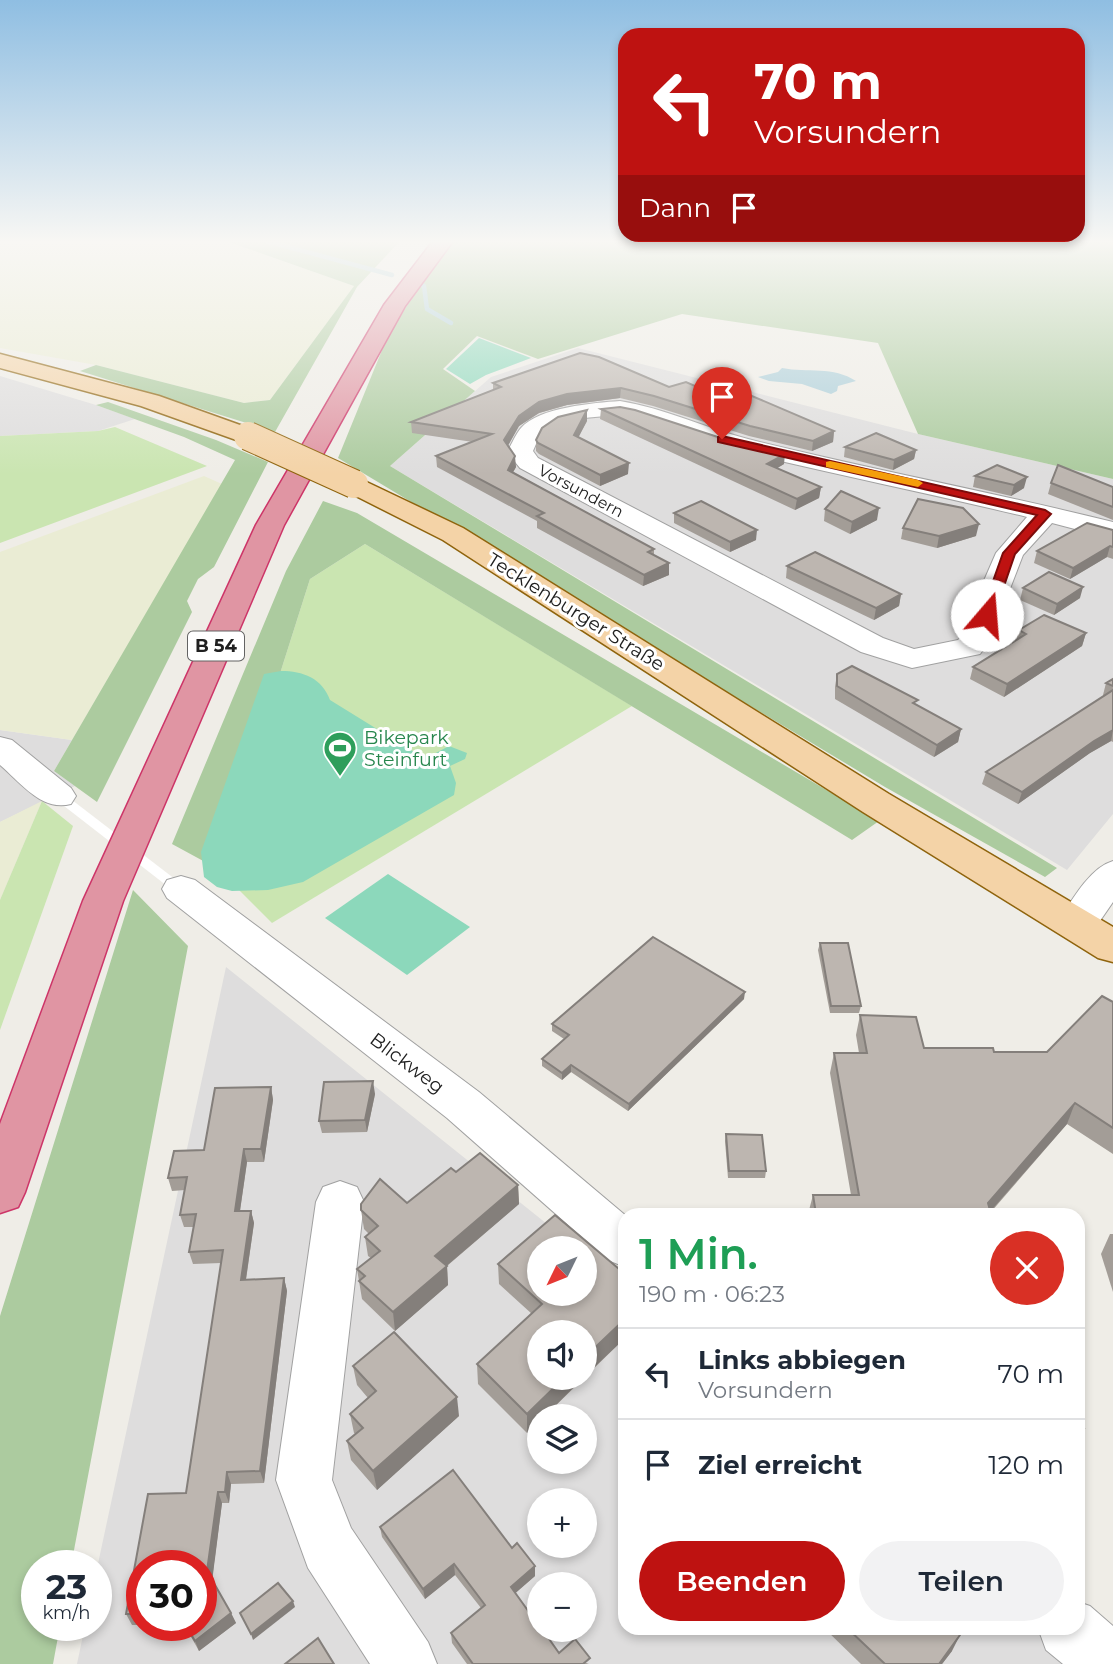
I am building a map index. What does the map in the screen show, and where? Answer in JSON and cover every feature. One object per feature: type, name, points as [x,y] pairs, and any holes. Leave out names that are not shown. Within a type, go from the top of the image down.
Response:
[{"type":"highway","name":"B 54","points":[[0,1114],[80,895],[252,523],[369,319]]},
{"type":"highway","name":"B 54","points":[[0,1192],[103,901],[270,525],[387,319]]},
{"type":"main road","name":"Tecklenburger Straße","points":[[0,361],[150,401],[248,436],[354,484],[453,534],[877,803],[1113,947]]},
{"type":"street","name":"Vorsundern","points":[[1045,514],[1010,553],[991,599],[984,630],[969,647],[912,659],[872,645],[529,463],[520,453],[531,430],[550,420],[589,410],[620,408],[643,412],[681,427],[742,445],[1045,514],[1113,531]]},
{"type":"street","points":[[0,747],[58,796]]},
{"type":"street","points":[[1077,924],[1113,874]]},
{"type":"street","name":"Blickweg","points":[[181,889],[463,1105],[618,1239]]},
{"type":"street","points":[[340,1202],[304,1480],[329,1547],[406,1664]]},
{"type":"shaded area","points":[[578,348],[918,434],[1113,479],[1113,814],[1067,870],[390,466],[491,377]]},
{"type":"shaded area","points":[[0,376],[135,419],[98,431],[0,436]]},
{"type":"shaded area","points":[[0,730],[72,740],[54,771],[75,786],[0,822]]},
{"type":"shaded area","points":[[226,967],[562,1236],[527,1236],[527,1306],[597,1306],[597,1291],[618,1287],[618,1635],[1061,1635],[1098,1664],[77,1664],[82,1641],[112,1641],[112,1550],[101,1550]]},
{"type":"green space","points":[[0,319],[330,319],[270,400],[244,403],[96,365],[0,348]]},
{"type":"green space","points":[[330,319],[339,319],[275,432],[80,371],[96,365],[244,403],[270,400]]},
{"type":"green space","points":[[399,319],[667,319],[538,359],[477,336],[443,369],[475,391],[390,466],[1057,868],[1045,877],[885,787],[338,458],[389,333]]},
{"type":"green space","points":[[713,319],[1113,319],[1113,479],[918,434],[878,343]]},
{"type":"green space","points":[[479,338],[531,358],[470,384],[446,369]]},
{"type":"green space","points":[[108,402],[216,440],[268,462],[214,567],[198,579],[187,601],[192,612],[97,802],[54,771],[235,460],[184,437],[96,405]]},
{"type":"green space","points":[[115,427],[207,466],[0,543],[0,436],[98,431]]},
{"type":"green space","points":[[204,476],[222,484],[72,740],[0,730],[0,552]]},
{"type":"green space","points":[[323,501],[357,513],[879,821],[852,840],[365,544],[310,579],[218,869],[172,844],[286,571]]},
{"type":"green space","points":[[365,544],[632,706],[272,923],[218,869],[310,579]]},
{"type":"green space","name":"Bikepark Steinfurt","points":[[297,672],[311,677],[322,686],[330,700],[419,755],[430,756],[449,746],[467,753],[465,759],[450,766],[456,783],[454,795],[303,882],[268,890],[232,891],[217,887],[204,877],[201,852],[264,674]]},
{"type":"green space","points":[[42,801],[0,900],[0,822]]},
{"type":"green space","points":[[42,801],[73,826],[0,1030],[0,900]]},
{"type":"green space","points":[[388,874],[470,927],[407,975],[325,918]]},
{"type":"green space","points":[[133,890],[188,946],[74,1550],[21,1550],[21,1641],[57,1641],[53,1664],[0,1664],[0,1316]]},
{"type":"water","points":[[782,368],[838,373],[856,381],[838,386],[837,391],[831,394],[802,384],[769,381],[758,377],[778,372]]},
{"type":"pier","points":[[59,790],[184,886],[180,896],[55,799]]},
{"type":"building","points":[[580,353],[599,357],[669,387],[686,382],[727,400],[745,393],[834,431],[813,441],[750,426],[621,388],[567,394],[539,402],[519,416],[504,440],[515,456],[508,470],[654,549],[648,552],[669,563],[644,575],[537,516],[544,513],[436,456],[492,434],[411,422],[501,387],[493,383]]},
{"type":"building","points":[[620,407],[727,440],[785,454],[767,464],[821,487],[797,499],[601,409]]},
{"type":"building","points":[[587,410],[574,435],[629,463],[600,475],[536,440],[542,428],[558,417]]},
{"type":"building","points":[[876,433],[916,450],[894,460],[845,447]]},
{"type":"building","points":[[997,465],[1027,477],[1014,485],[975,476]]},
{"type":"building","points":[[1058,465],[1113,487],[1113,507],[1051,483]]},
{"type":"building","points":[[841,491],[879,508],[852,522],[825,509]]},
{"type":"building","points":[[918,499],[963,508],[979,524],[939,536],[903,528]]},
{"type":"building","points":[[701,501],[757,530],[730,542],[674,513]]},
{"type":"building","points":[[1087,523],[1113,530],[1113,547],[1110,546],[1073,568],[1037,551]]},
{"type":"building","points":[[815,552],[901,594],[876,608],[787,566]]},
{"type":"building","points":[[1049,572],[1083,587],[1057,604],[1023,588]]},
{"type":"building","points":[[1044,615],[1086,633],[1007,684],[973,667],[1026,634],[1019,630]]},
{"type":"building","points":[[852,666],[918,700],[913,703],[961,729],[937,745],[837,686],[837,674]]},
{"type":"building","points":[[1113,690],[1113,730],[1022,792],[986,772]]},
{"type":"building","points":[[653,937],[745,992],[629,1104],[571,1065],[562,1073],[542,1059],[569,1035],[552,1024]]},
{"type":"building","points":[[820,943],[848,943],[861,1006],[831,1006]]},
{"type":"building","points":[[1102,996],[1113,1002],[1113,1128],[1075,1103],[988,1203],[989,1208],[815,1208],[813,1195],[859,1195],[834,1053],[867,1053],[860,1015],[916,1017],[924,1048],[993,1048],[994,1052],[1047,1052]]},
{"type":"building","points":[[373,1081],[365,1120],[319,1121],[324,1082]]},
{"type":"building","points":[[271,1087],[261,1149],[244,1149],[235,1211],[251,1211],[241,1280],[284,1278],[260,1471],[227,1472],[225,1492],[218,1492],[210,1550],[138,1550],[148,1494],[186,1493],[223,1250],[189,1252],[196,1214],[180,1215],[187,1177],[168,1178],[174,1151],[204,1150],[215,1088]]},
{"type":"building","points":[[726,1134],[762,1135],[766,1171],[729,1171]]},
{"type":"building","points":[[480,1153],[518,1185],[435,1256],[447,1266],[393,1312],[359,1281],[365,1276],[357,1269],[380,1251],[365,1237],[378,1226],[361,1210],[361,1204],[380,1179],[407,1203],[451,1168],[456,1172]]},
{"type":"building","points":[[555,1215],[580,1236],[531,1236]]},
{"type":"building","points":[[527,1239],[527,1290],[498,1264]]},
{"type":"building","points":[[597,1250],[618,1268],[618,1326],[597,1346],[597,1320],[527,1320],[527,1390],[552,1390],[537,1404],[527,1404],[527,1414],[477,1364],[540,1306],[597,1306]]},
{"type":"building","points":[[394,1332],[457,1397],[373,1471],[347,1441],[363,1428],[350,1414],[376,1391],[353,1366]]},
{"type":"building","points":[[453,1470],[512,1548],[517,1543],[535,1566],[511,1587],[527,1609],[527,1642],[551,1642],[559,1653],[572,1642],[577,1642],[590,1658],[583,1664],[473,1664],[451,1633],[485,1605],[454,1564],[423,1589],[380,1527]]},
{"type":"building","points":[[278,1583],[293,1601],[251,1634],[240,1613]]},
{"type":"building","points":[[217,1588],[231,1613],[217,1624]]},
{"type":"building","points":[[854,1635],[960,1635],[939,1664],[885,1664]]},
{"type":"building","points":[[318,1638],[334,1664],[285,1664]]},
{"type":"waterway","points":[[444,319],[451,323]]},
{"type":"slow traffic","points":[[830,464],[918,483]]},
{"type":"place","name":"Bikepark Steinfurt","points":[[340,778]]},
{"type":"route","points":[[722,439],[1045,514],[1010,553],[987,615]]}]
